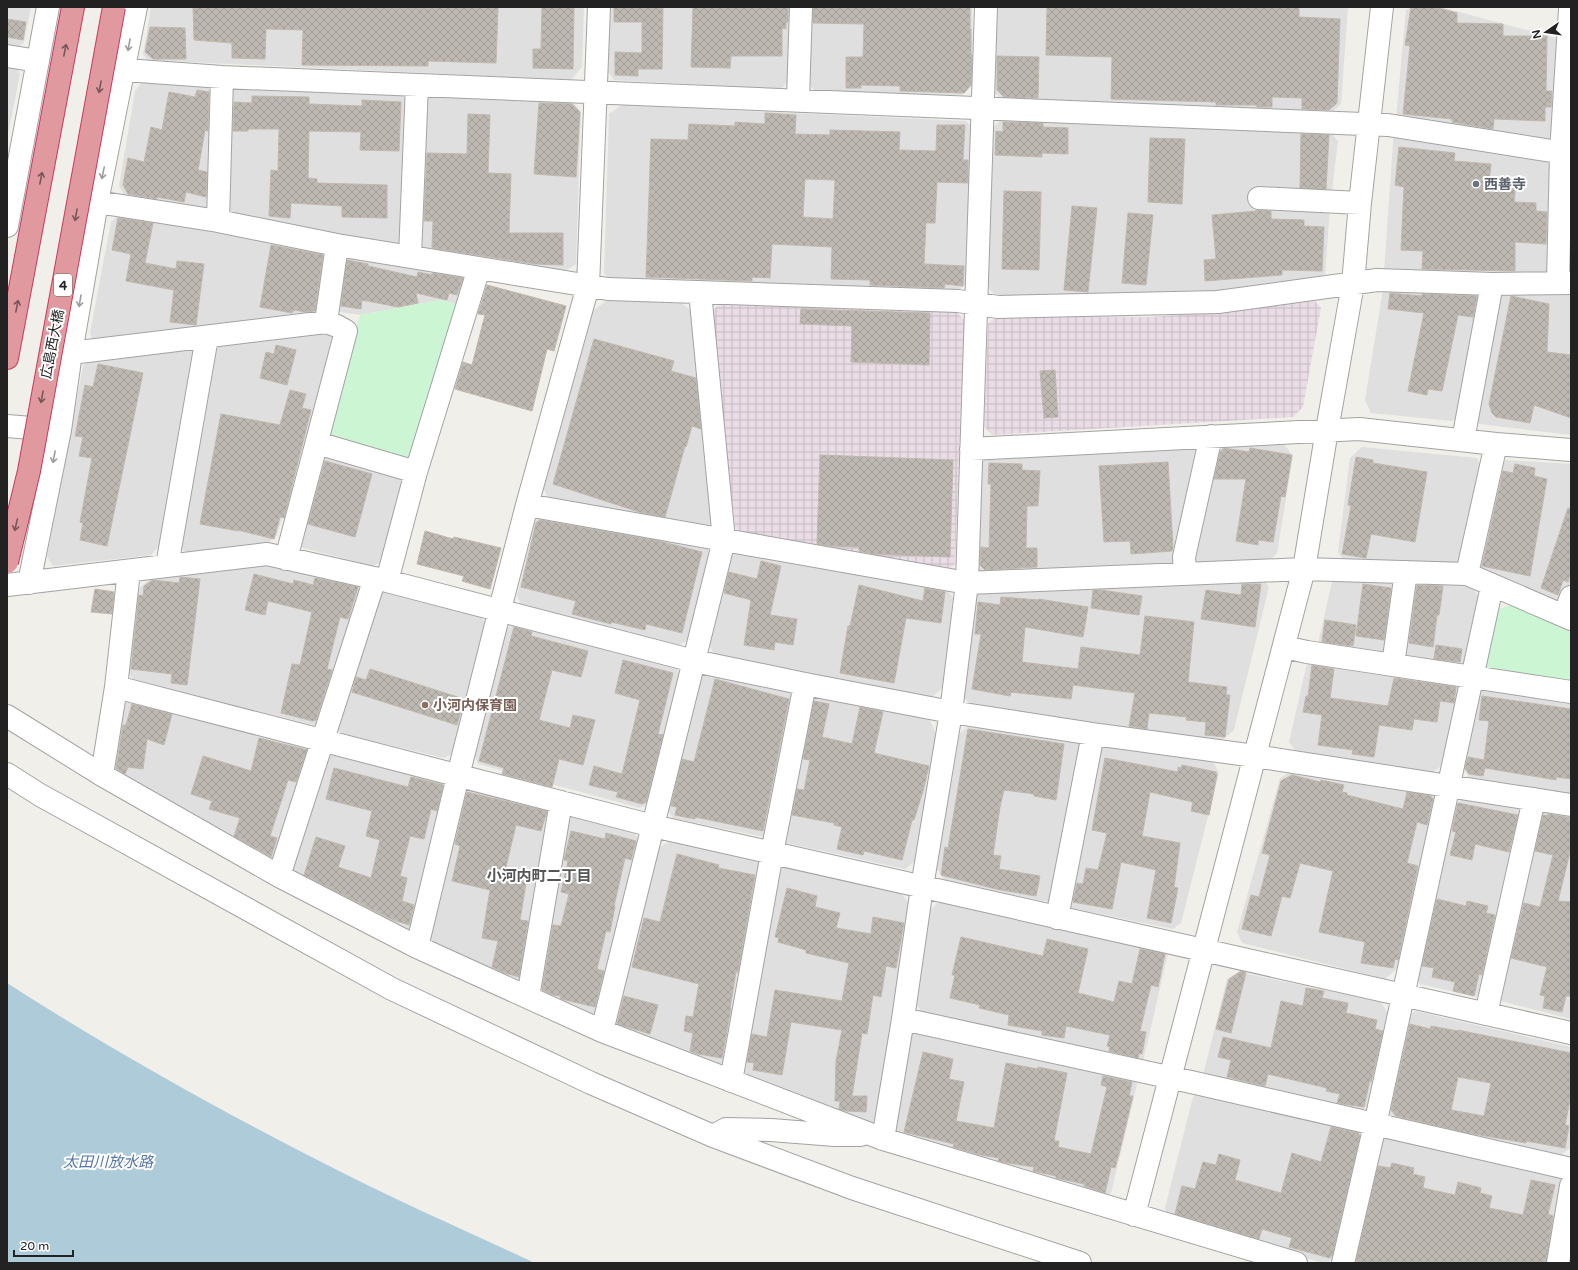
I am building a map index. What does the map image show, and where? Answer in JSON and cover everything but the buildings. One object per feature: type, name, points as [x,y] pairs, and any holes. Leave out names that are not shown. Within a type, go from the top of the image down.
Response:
[{"type":"highway","points":[[7,358],[73,7]]},
{"type":"highway","name":"広島西大橋","points":[[7,562],[29,471],[114,7]]},
{"type":"street","points":[[7,226],[11,180],[38,61],[48,7]]},
{"type":"street","points":[[29,583],[60,430],[71,353],[97,202],[136,7]]},
{"type":"street","points":[[417,947],[500,609],[527,505],[588,286],[599,7]]},
{"type":"street","points":[[798,99],[801,7]]},
{"type":"street","points":[[874,1135],[903,1020],[922,887],[951,712],[967,583],[986,7]]},
{"type":"street","points":[[1134,1215],[1304,570],[1353,284],[1360,203],[1382,7]]},
{"type":"street","points":[[97,202],[218,221],[337,245],[608,289],[958,301],[998,307],[1218,302],[1377,280],[1492,284],[1565,282],[1567,9]]},
{"type":"street","points":[[7,56],[38,61]]},
{"type":"street","points":[[124,70],[222,77],[798,99],[983,109],[1388,125],[1566,154]]},
{"type":"street","points":[[218,221],[222,77]]},
{"type":"street","points":[[410,256],[417,85]]},
{"type":"street","points":[[1259,198],[1360,203]]},
{"type":"street","points":[[326,322],[337,245]]},
{"type":"street","points":[[279,876],[324,740],[381,580],[479,268]]},
{"type":"street","points":[[1463,440],[1492,284]]},
{"type":"street","points":[[602,1031],[724,540],[700,292]]},
{"type":"street","points":[[71,353],[326,322],[346,331],[286,559]]},
{"type":"street","points":[[167,566],[207,337]]},
{"type":"street","points":[[7,426],[60,430]]},
{"type":"street","points":[[971,449],[1359,429],[1496,444],[1571,450]]},
{"type":"street","points":[[1185,574],[1184,557],[1211,436]]},
{"type":"street","points":[[317,443],[416,472]]},
{"type":"street","points":[[1468,574],[1496,444]]},
{"type":"street","points":[[527,505],[967,583],[1304,570],[1468,574],[1492,586],[1569,610]]},
{"type":"street","points":[[7,585],[267,554],[500,609],[694,661],[805,684],[951,712],[1093,734],[1255,756],[1571,805]]},
{"type":"street","points":[[102,775],[116,687],[129,570]]},
{"type":"street","points":[[1393,665],[1406,572]]},
{"type":"street","points":[[1343,1263],[1375,1125],[1448,786],[1474,676],[1492,586]]},
{"type":"street","points":[[1284,647],[1571,692]]},
{"type":"street","points":[[731,1080],[772,853],[805,684]]},
{"type":"street","points":[[116,687],[652,826],[1571,1033]]},
{"type":"street","points":[[7,716],[102,775],[279,876],[417,947],[602,1031],[874,1135],[1296,1263]]},
{"type":"street","points":[[1057,918],[1093,734]]},
{"type":"street","points":[[7,774],[40,795],[392,989],[591,1083],[713,1136],[852,1188],[1080,1263]]},
{"type":"street","points":[[1486,1014],[1534,799]]},
{"type":"street","points":[[528,997],[561,802]]},
{"type":"street","points":[[903,1020],[1170,1077],[1571,1169]]},
{"type":"street","points":[[713,1136],[726,1130],[771,1130],[858,1136],[874,1135]]},
{"type":"street","points":[[1558,1263],[1571,1186]]},
{"type":"shaded area","points":[[7,7],[31,7],[24,43],[18,47],[7,45]]},
{"type":"shaded area","points":[[151,7],[584,7],[582,67],[571,80],[147,60],[143,54]]},
{"type":"shaded area","points":[[610,7],[793,7],[791,78],[781,89],[614,80],[607,71]]},
{"type":"shaded area","points":[[807,7],[972,7],[973,85],[962,95],[817,92],[805,82]]},
{"type":"shaded area","points":[[994,7],[1348,7],[1341,104],[1331,113],[1003,101],[992,90]]},
{"type":"shaded area","points":[[1411,7],[1441,7],[1556,38],[1555,134],[1546,144],[1396,118],[1406,10]]},
{"type":"shaded area","points":[[7,66],[17,68],[20,74],[7,139]]},
{"type":"shaded area","points":[[144,80],[206,84],[217,95],[214,198],[207,209],[125,197],[119,186],[135,91]]},
{"type":"shaded area","points":[[236,87],[402,93],[411,104],[407,235],[395,247],[232,216],[225,206],[227,96]]},
{"type":"shaded area","points":[[429,96],[571,99],[581,112],[576,264],[564,272],[422,252],[415,241],[421,103]]},
{"type":"shaded area","points":[[621,105],[966,121],[974,129],[966,284],[956,293],[613,283],[604,273],[609,114]]},
{"type":"shaded area","points":[[1004,117],[1330,132],[1338,141],[1330,208],[1325,274],[1315,280],[1199,295],[1102,297],[995,295],[987,287],[992,128]]},
{"type":"shaded area","points":[[1394,130],[1546,154],[1555,164],[1552,268],[1545,276],[1384,271]]},
{"type":"shaded area","points":[[121,213],[331,253],[321,313],[94,343],[90,333],[111,222]]},
{"type":"shaded area","points":[[340,255],[462,274],[467,284],[460,305],[440,300],[360,315],[333,311]]},
{"type":"shaded area","points":[[1383,289],[1480,292],[1463,414],[1452,421],[1371,413],[1365,400]]},
{"type":"shaded area","points":[[1502,290],[1571,290],[1571,435],[1479,424],[1473,415]]},
{"type":"shaded area","points":[[609,299],[680,302],[693,312],[716,520],[705,527],[551,502],[542,487],[591,312]]},
{"type":"shaded area","points":[[1314,300],[1321,308],[1303,407],[1293,417],[992,435],[984,426],[988,324],[996,316],[1149,317],[1226,312]]},
{"type":"shaded area","points":[[720,304],[956,311],[964,320],[955,564],[946,572],[742,535],[735,527],[711,312]]},
{"type":"shaded area","points":[[329,332],[335,339],[277,535],[267,544],[186,553],[176,542],[212,350],[222,342]]},
{"type":"shaded area","points":[[185,346],[196,352],[160,545],[151,555],[53,566],[47,556],[83,366],[91,359]]},
{"type":"shaded area","points":[[1284,444],[1293,456],[1277,553],[1270,560],[1201,568],[1190,558],[1214,453],[1224,447]]},
{"type":"shaded area","points":[[1362,447],[1477,458],[1482,468],[1464,557],[1454,566],[1344,561],[1338,552],[1350,458]]},
{"type":"shaded area","points":[[1194,449],[1200,456],[1178,559],[1170,567],[981,574],[972,565],[975,470],[984,460]]},
{"type":"shaded area","points":[[328,455],[399,475],[404,485],[384,561],[372,566],[300,547],[318,459]]},
{"type":"shaded area","points":[[1506,460],[1571,464],[1571,582],[1564,603],[1554,606],[1481,573],[1477,565],[1497,468]]},
{"type":"shaded area","points":[[544,515],[704,544],[710,553],[691,639],[677,646],[521,605],[517,596],[535,521]]},
{"type":"shaded area","points":[[738,548],[944,587],[953,597],[943,687],[932,697],[714,654],[708,642],[727,555]]},
{"type":"shaded area","points":[[277,563],[360,586],[363,595],[324,720],[314,725],[133,680],[126,669],[137,590],[149,580]]},
{"type":"shaded area","points":[[1333,577],[1391,579],[1398,588],[1389,651],[1381,658],[1317,648]]},
{"type":"shaded area","points":[[1263,578],[1269,587],[1234,730],[1220,742],[970,705],[961,693],[972,598],[981,589]]},
{"type":"shaded area","points":[[1416,581],[1459,582],[1475,591],[1480,601],[1467,666],[1404,663],[1409,587]]},
{"type":"shaded area","points":[[381,590],[481,617],[488,628],[453,754],[444,758],[340,733],[334,723]]},
{"type":"shaded area","points":[[516,624],[676,667],[681,676],[651,803],[640,808],[478,764],[474,755],[504,630]]},
{"type":"shaded area","points":[[1307,663],[1457,680],[1461,690],[1445,763],[1433,772],[1296,752],[1289,742]]},
{"type":"shaded area","points":[[708,674],[792,691],[796,702],[764,837],[673,818],[666,808],[696,680]]},
{"type":"shaded area","points":[[1488,684],[1571,697],[1571,794],[1469,777],[1462,767],[1478,690]]},
{"type":"shaded area","points":[[816,695],[929,719],[937,735],[917,860],[905,869],[786,843],[780,834],[806,702]]},
{"type":"shaded area","points":[[131,698],[307,744],[312,753],[278,861],[269,864],[112,777],[121,707]]},
{"type":"shaded area","points":[[970,725],[1079,742],[1085,751],[1056,897],[1048,902],[944,880],[936,867],[960,733]]},
{"type":"shaded area","points":[[1105,745],[1213,761],[1219,773],[1181,923],[1173,929],[1071,908],[1065,898],[1095,751]]},
{"type":"shaded area","points":[[331,752],[441,781],[447,789],[409,933],[291,875],[321,756]]},
{"type":"shaded area","points":[[1290,772],[1432,794],[1437,801],[1399,967],[1385,979],[1242,943],[1237,932],[1280,778]]},
{"type":"shaded area","points":[[473,789],[549,807],[527,980],[516,985],[431,947],[427,938],[465,793]]},
{"type":"shaded area","points":[[1464,798],[1519,807],[1524,817],[1486,991],[1476,997],[1420,984],[1415,973],[1456,804]]},
{"type":"shaded area","points":[[1545,809],[1571,814],[1571,1019],[1501,1001],[1497,993],[1536,816]]},
{"type":"shaded area","points":[[570,814],[634,831],[639,841],[600,1010],[590,1015],[538,995],[561,818]]},
{"type":"shaded area","points":[[672,840],[757,859],[765,868],[731,1063],[720,1071],[615,1025],[612,1016],[658,848]]},
{"type":"shaded area","points":[[785,866],[901,893],[910,905],[875,1120],[864,1126],[743,1080],[738,1069],[773,873]]},
{"type":"shaded area","points":[[941,900],[1168,953],[1143,1062],[922,1012],[915,1003],[929,911]]},
{"type":"shaded area","points":[[1239,972],[1381,1002],[1389,1016],[1368,1106],[1357,1113],[1203,1075],[1227,979]]},
{"type":"shaded area","points":[[1415,1011],[1571,1047],[1570,1148],[1560,1156],[1392,1118],[1386,1107],[1405,1019]]},
{"type":"shaded area","points":[[922,1027],[1139,1076],[1111,1193],[1100,1197],[899,1135],[895,1127],[910,1035]]},
{"type":"shaded area","points":[[1200,1091],[1357,1127],[1363,1140],[1337,1256],[1326,1263],[1323,1263],[1168,1218],[1165,1208],[1193,1097]]},
{"type":"shaded area","points":[[1390,1135],[1557,1173],[1565,1187],[1552,1263],[1351,1263],[1377,1143]]},
{"type":"green space","points":[[440,300],[460,305],[408,461],[331,437],[327,428],[360,315]]},
{"type":"green space","points":[[1511,605],[1571,632],[1571,687],[1491,674],[1485,667],[1496,610]]},
{"type":"water","name":"太田川放水路","points":[[7,983],[131,1059],[257,1129],[367,1185],[535,1263],[7,1263]]},
{"type":"place","name":"西善寺","points":[[1476,184]]},
{"type":"place","name":"小河内保育園","points":[[425,705]]},
{"type":"district","name":"小河内町二丁目","points":[[539,876]]}]
